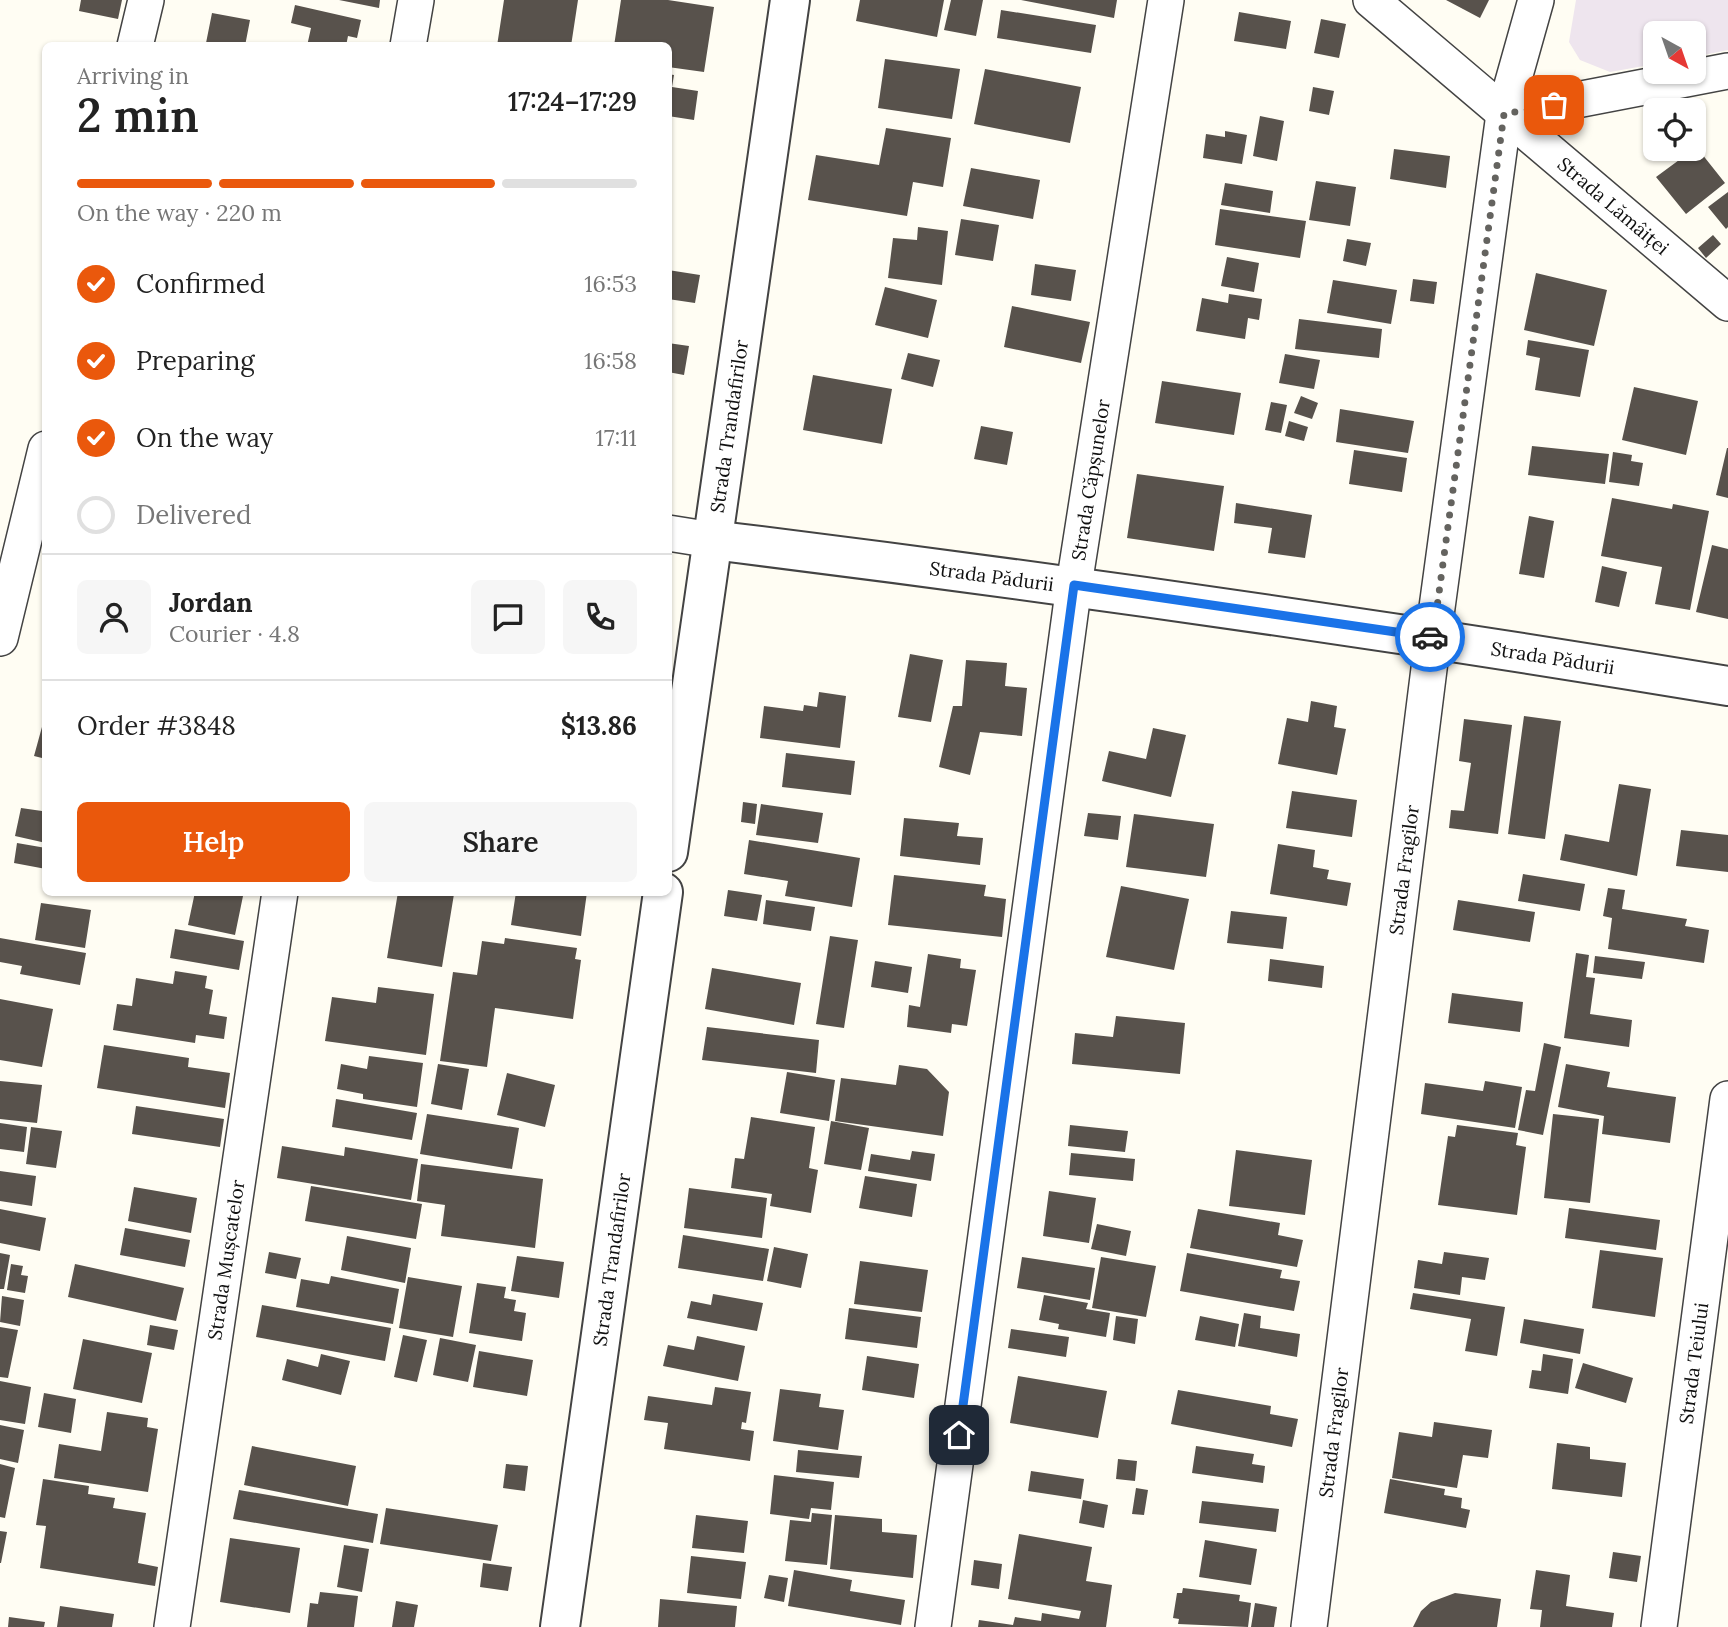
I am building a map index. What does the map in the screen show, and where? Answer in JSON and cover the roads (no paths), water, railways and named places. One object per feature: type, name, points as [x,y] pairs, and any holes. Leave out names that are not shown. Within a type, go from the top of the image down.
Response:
[{"type":"street","points":[[136,42],[146,0]]},
{"type":"street","points":[[409,42],[415,0]]},
{"type":"street","name":"Strada Trandafirilor","points":[[672,824],[790,0]]},
{"type":"street","name":"Strada Căpșunelor","points":[[933,1627],[1074,585],[1166,0]]},
{"type":"street","name":"Strada Lămâiței","points":[[1371,0],[1728,303]]},
{"type":"street","name":"Strada Fragilor","points":[[1309,1627],[1433,637],[1504,114],[1536,0]]},
{"type":"street","points":[[1504,114],[1728,71]]},
{"type":"street","points":[[0,638],[42,465]]},
{"type":"street","name":"Strada Pădurii","points":[[672,534],[1074,585],[1433,637],[1728,685]]},
{"type":"street","name":"Strada Mușcatelor","points":[[172,1627],[279,896]]},
{"type":"street","name":"Strada Trandafirilor","points":[[560,1627],[662,896]]},
{"type":"street","name":"Strada Teiului","points":[[1659,1627],[1728,1099]]}]
